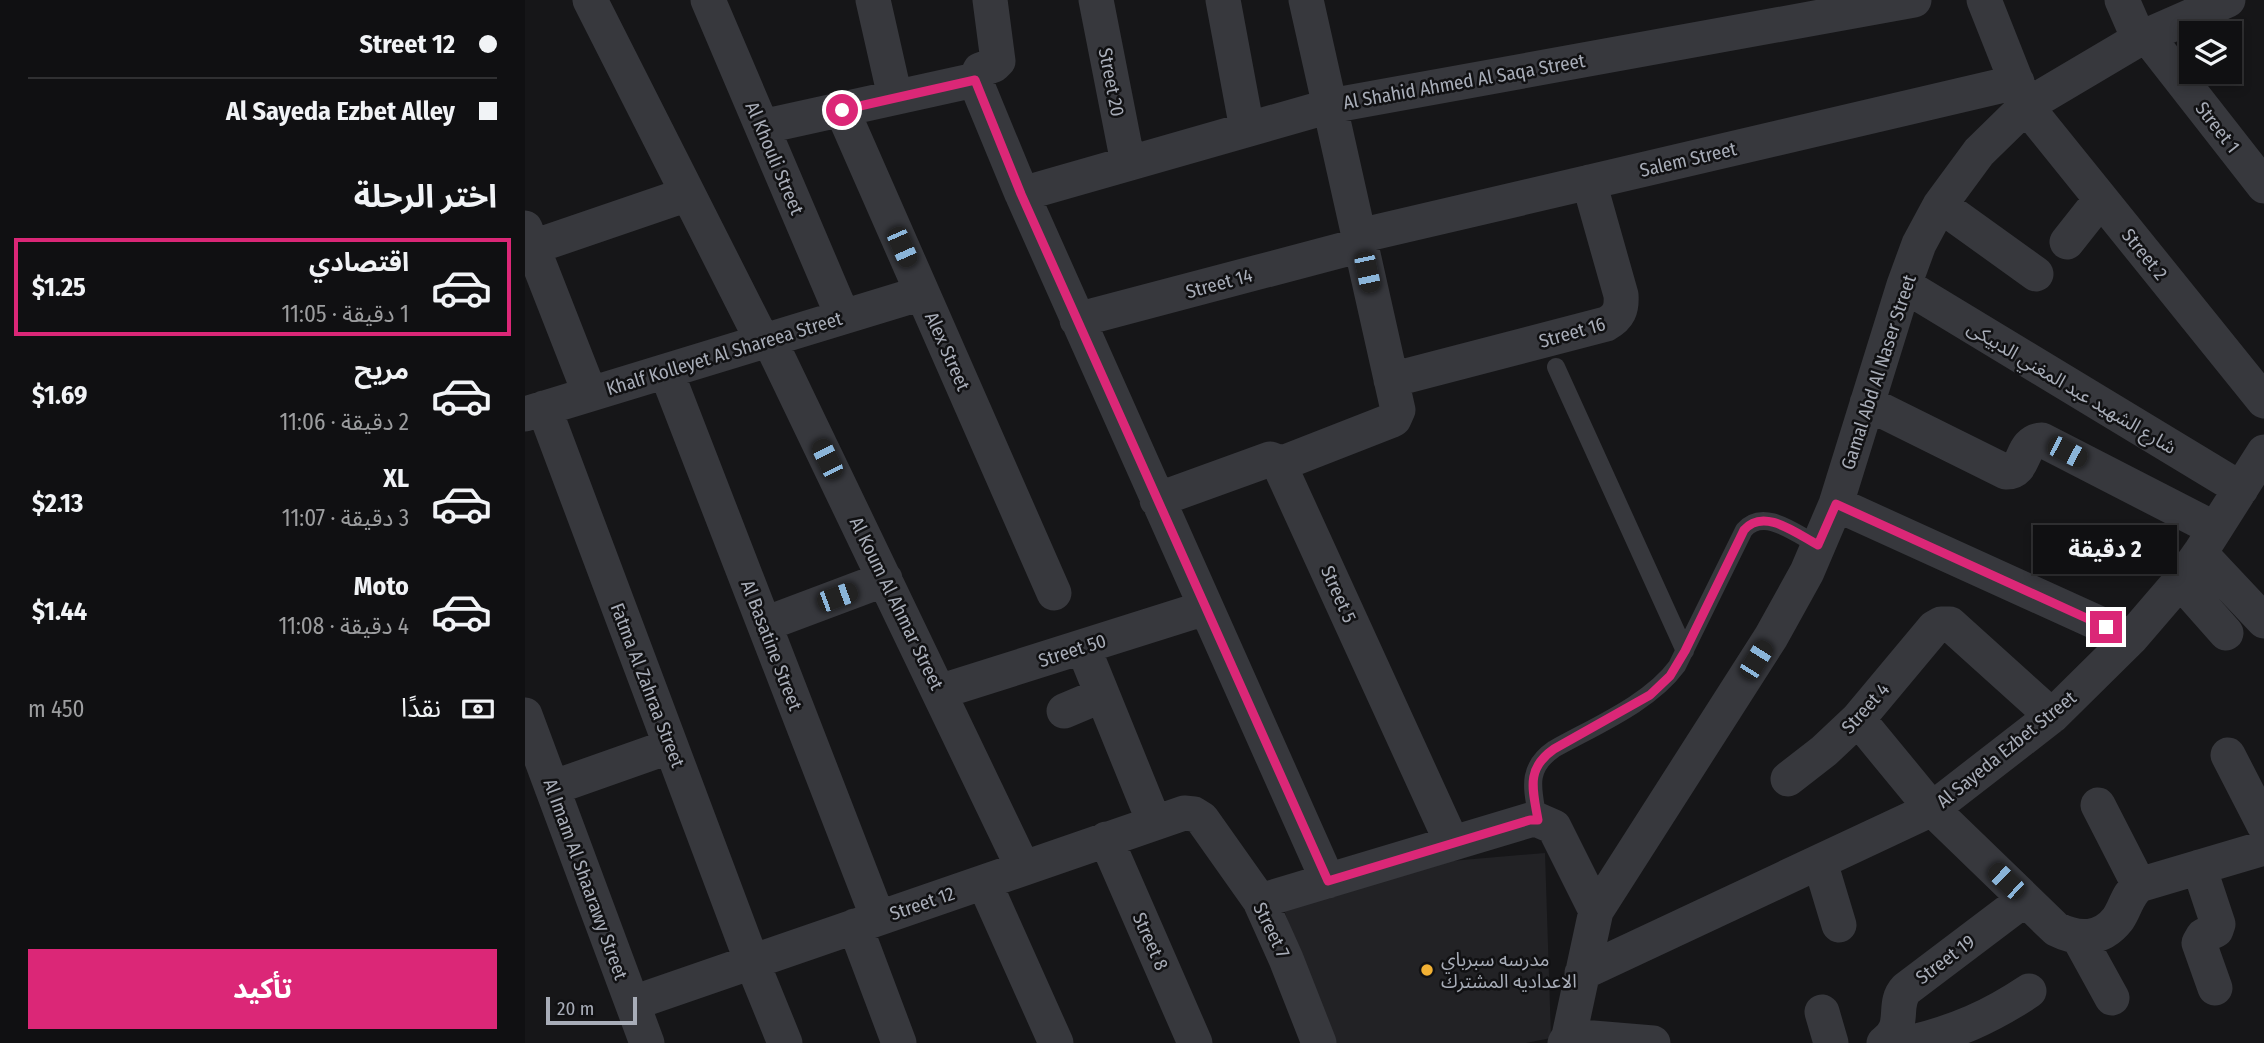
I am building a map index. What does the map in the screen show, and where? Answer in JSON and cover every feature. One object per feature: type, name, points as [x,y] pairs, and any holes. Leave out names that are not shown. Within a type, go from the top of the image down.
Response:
[{"type":"street","name":"Al Koum Al Ahmar Street","points":[[590,0],[688,194],[766,340],[885,579],[1023,868]]},
{"type":"street","name":"Al Khouli Street","points":[[708,0],[843,317]]},
{"type":"street","points":[[873,0],[895,97]]},
{"type":"street","points":[[762,127],[975,80],[981,70],[998,61],[990,0]]},
{"type":"street","name":"Street 20","points":[[1096,0],[1128,163]]},
{"type":"street","points":[[1223,0],[1247,129]]},
{"type":"street","points":[[1157,500],[1270,460],[1276,460],[1280,464],[1394,419],[1398,410],[1308,0]]},
{"type":"street","name":"Al Shahid Ahmed Al Saqa Street","points":[[1021,194],[1330,106],[1914,0]]},
{"type":"street","name":"Street 2","points":[[1984,0],[2022,94],[2101,199],[2264,401]]},
{"type":"street","name":"Street 1","points":[[2122,0],[2143,37],[2264,186]]},
{"type":"street","name":"Gamal Abd Al Naser Street","points":[[1567,1039],[1596,911],[1771,637],[1807,572],[1836,504],[1904,285],[1919,244],[1940,205],[2022,94],[2228,0]]},
{"type":"street","points":[[975,80],[1021,194],[1328,881]]},
{"type":"street","name":"Salem Street","points":[[1360,241],[1589,182],[2022,94]]},
{"type":"street","name":"Alex Street","points":[[842,110],[1054,593]]},
{"type":"street","name":"Street 16","points":[[1391,380],[1614,320],[1622,304],[1621,295],[1589,182]]},
{"type":"street","points":[[590,394],[529,237],[688,194]]},
{"type":"street","points":[[2067,242],[2101,199]]},
{"type":"street","points":[[1940,205],[2036,274]]},
{"type":"street","name":"Street 14","points":[[1077,320],[1360,241]]},
{"type":"street","name":"شارع الشهيد عبد المغني الدبيكى","points":[[1904,285],[2241,489]]},
{"type":"street","name":"Khalf Kolleyet Al Shareea Street","points":[[534,411],[922,293]]},
{"type":"street","name":"Al Basatine Street","points":[[666,371],[765,624],[867,922],[899,1043]]},
{"type":"street","points":[[1867,403],[2006,472],[2017,469],[2029,444],[2042,440],[2208,541],[2264,621]]},
{"type":"street","name":"Fatma Al Zahraa Street","points":[[534,411],[671,746],[785,1043]]},
{"type":"street","name":"Al Sayeda Ezbet Street","points":[[1583,973],[1932,809],[2052,716],[2131,638],[2180,581],[2263,455]]},
{"type":"street","name":"Street 5","points":[[1280,464],[1452,843]]},
{"type":"street","points":[[1836,504],[2131,638]]},
{"type":"street","points":[[765,624],[885,579]]},
{"type":"street","points":[[2180,581],[2226,634]]},
{"type":"street","name":"Street 50","points":[[939,692],[1205,608]]},
{"type":"street","name":"Street 4","points":[[1788,779],[1824,751],[1858,719],[1934,628],[1941,624],[1950,624],[2052,716]]},
{"type":"street","points":[[1083,647],[1154,822]]},
{"type":"street","points":[[1064,711],[1102,695]]},
{"type":"street","name":"Al Imam Al Shaarawy Street","points":[[525,715],[647,1043]]},
{"type":"street","points":[[1858,719],[1932,809],[2056,929],[2079,938],[2099,933],[2117,920],[2131,892],[2139,885],[2264,848]]},
{"type":"street","points":[[552,788],[671,746]]},
{"type":"street","points":[[2228,755],[2264,825]]},
{"type":"street","points":[[2098,804],[2139,885]]},
{"type":"street","name":"Street 12","points":[[633,1003],[1154,822],[1184,813],[1194,814],[1202,819],[1207,827]]},
{"type":"street","points":[[1260,901],[1530,820],[1538,820],[1554,827],[1596,911]]},
{"type":"street","name":"Street 7","points":[[1207,827],[1260,901],[1319,1043]]},
{"type":"street","name":"Street 8","points":[[1106,839],[1195,1043]]},
{"type":"street","points":[[1820,862],[1839,925]]},
{"type":"street","points":[[2199,867],[2218,923],[2216,930],[2203,936],[2199,943],[2215,988]]},
{"type":"street","points":[[984,881],[1056,1043]]},
{"type":"street","name":"Street 19","points":[[1898,1041],[1900,998],[1906,989],[2025,899]]},
{"type":"street","points":[[2079,938],[2112,998]]},
{"type":"street","points":[[1898,1041],[1939,1036],[1971,1025],[2029,991]]},
{"type":"street","points":[[1567,1039],[1653,1043]]},
{"type":"lane","points":[[1556,367],[1685,651]]},
{"type":"lane","points":[[1538,820],[1532,786],[1533,775],[1545,756],[1650,695],[1670,676],[1748,525],[1754,521],[1768,520],[1818,545]]},
{"type":"shaded area","name":"مدرسه سبرباي الاعداديه المشترك","points":[[1545,853],[1551,1038],[1526,1043],[1330,1043],[1281,901],[1416,864]]},
{"type":"place","name":"مدرسه سبرباي الاعداديه المشترك","points":[[1427,970]]},
{"type":"route","points":[[842,110],[975,80],[1021,194],[1328,881],[1530,820],[1538,820],[1532,786],[1538,765],[1554,749],[1661,687],[1685,651],[1744,530],[1754,521],[1768,520],[1818,545],[1836,504],[2106,627]]}]
